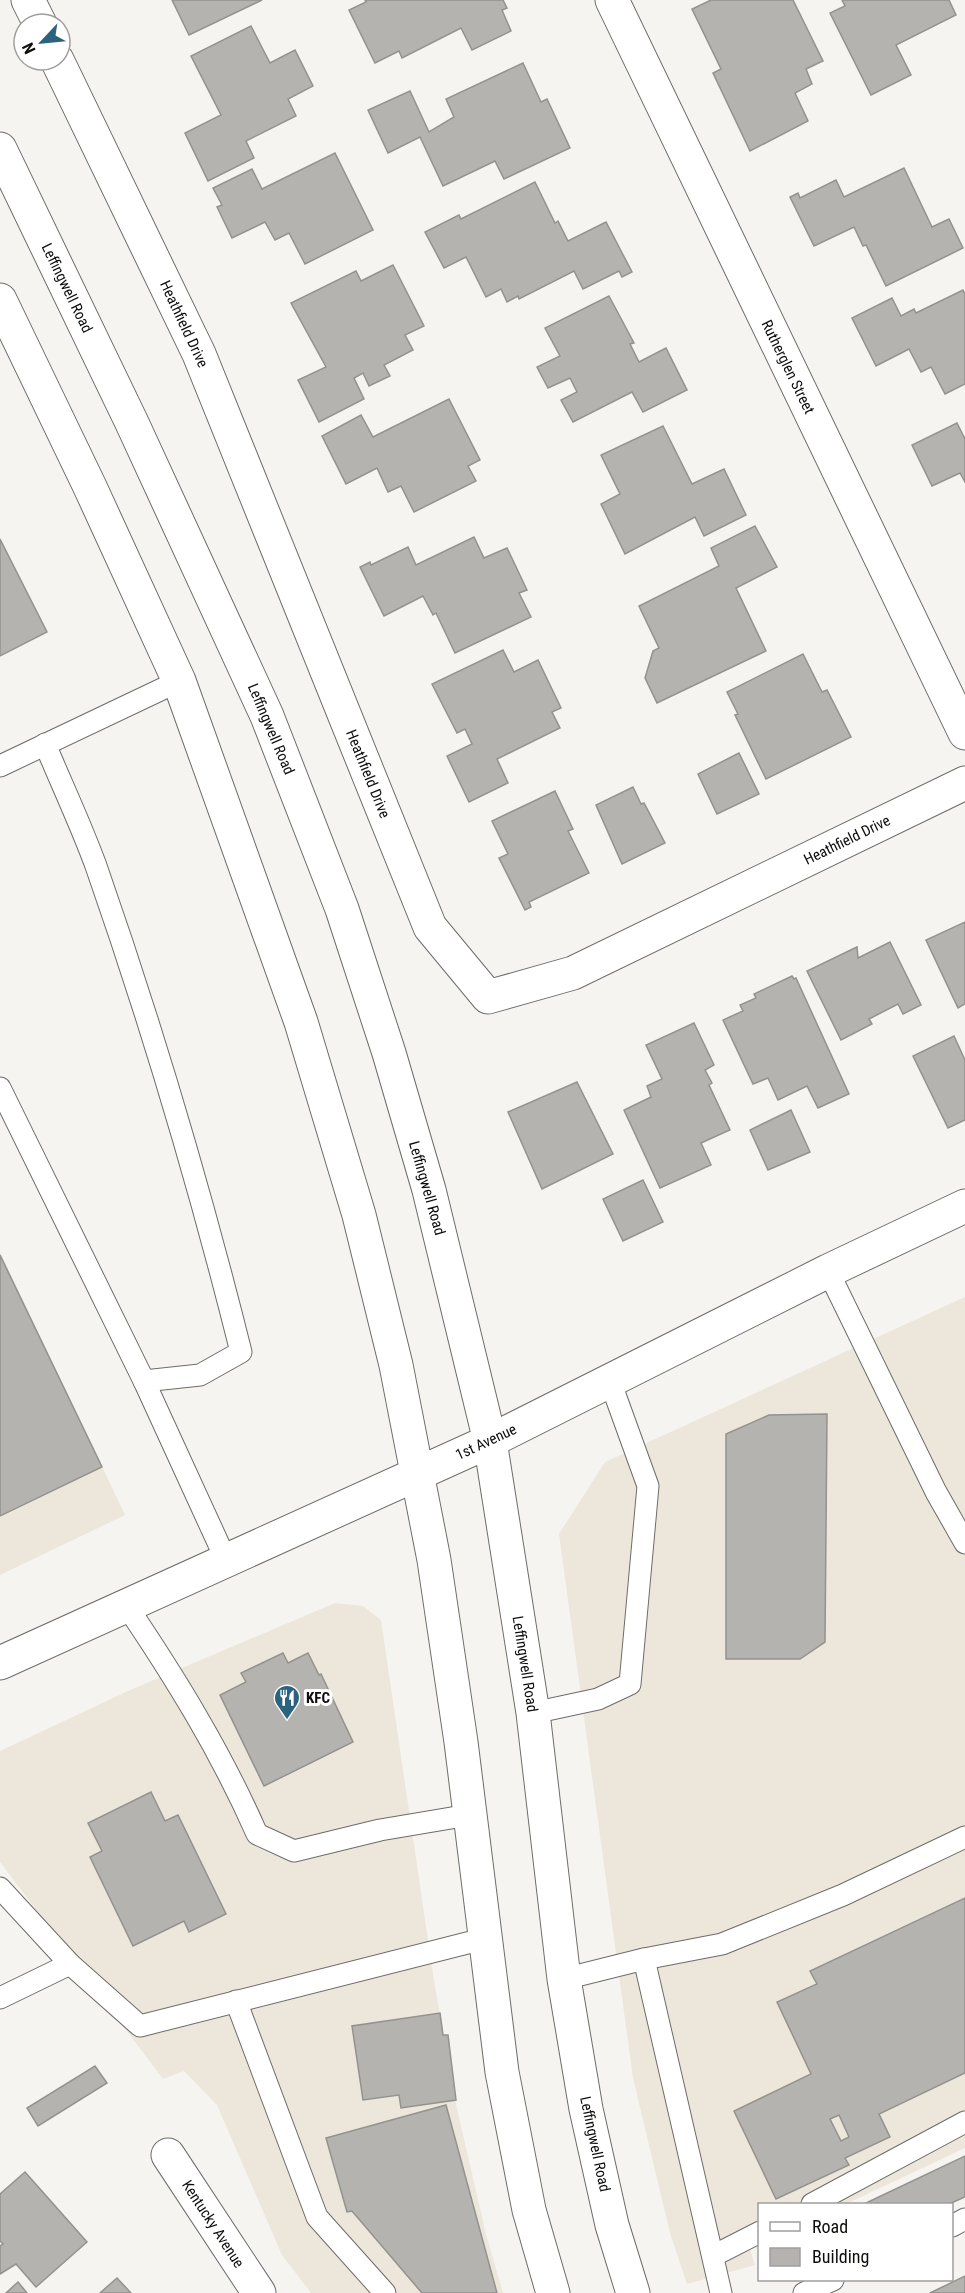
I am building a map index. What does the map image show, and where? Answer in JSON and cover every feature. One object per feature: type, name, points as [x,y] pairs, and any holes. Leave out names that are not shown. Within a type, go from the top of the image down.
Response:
[{"type":"main road","name":"Rutherglen Street","points":[[612,0],[965,733]]},
{"type":"main road","name":"Heathfield Drive","points":[[63,72],[199,354],[430,927],[488,997],[573,973],[965,783]]},
{"type":"main road","name":"Leffingwell Road","points":[[0,149],[127,413],[262,705],[342,909],[389,1053],[429,1190],[490,1442],[533,1713],[564,1979],[594,2143],[612,2224],[633,2293]]},
{"type":"main road","points":[[0,300],[90,487],[179,681],[286,980],[359,1215],[396,1365],[418,1473],[440,1600],[470,1815],[483,1939],[510,2116],[529,2210],[553,2293]]},
{"type":"main road","name":"1st Avenue","points":[[0,1663],[490,1442],[828,1271],[965,1206]]},
{"type":"main road","name":"Kentucky Avenue","points":[[168,2155],[259,2293]]},
{"type":"lane","points":[[0,766],[179,681]]},
{"type":"lane","points":[[45,744],[95,864],[120,940],[201,1193],[241,1352],[200,1375],[144,1381]]},
{"type":"lane","points":[[0,1088],[144,1381],[226,1560]]},
{"type":"lane","points":[[828,1271],[916,1451],[965,1543]]},
{"type":"lane","points":[[533,1713],[598,1699],[630,1683],[648,1486],[610,1381]]},
{"type":"lane","points":[[126,1605],[183,1690],[239,1794],[257,1834],[294,1851],[380,1830],[470,1815]]},
{"type":"lane","points":[[564,1979],[644,1959],[722,1944],[764,1929],[965,1837]]},
{"type":"lane","points":[[0,1888],[70,1964],[140,2026],[483,1939]]},
{"type":"lane","points":[[644,1959],[722,2293]]},
{"type":"lane","points":[[0,1998],[70,1964]]},
{"type":"lane","points":[[236,2001],[317,2217],[386,2293]]},
{"type":"lane","points":[[816,2203],[965,2122]]},
{"type":"lane","points":[[713,2256],[758,2233]]},
{"type":"lane","points":[[804,2293],[831,2281]]},
{"type":"shaded area","points":[[0,1252],[125,1515],[0,1575]]},
{"type":"shaded area","points":[[965,1297],[965,2148],[848,2203],[758,2203],[758,2246],[750,2250],[755,2265],[687,2284],[670,2233],[633,2078],[559,1534],[605,1462]]},
{"type":"shaded area","points":[[335,1603],[363,1606],[381,1620],[434,1981],[457,2109],[486,2234],[503,2293],[311,2293],[282,2255],[217,2105],[184,2071],[163,2079],[0,1862],[0,1751],[128,1691]]},
{"type":"building","points":[[172,0],[262,0],[189,35]]},
{"type":"building","points":[[365,0],[503,0],[507,8],[502,10],[511,31],[472,50],[461,28],[402,58],[399,51],[375,63],[349,10],[366,2]]},
{"type":"building","points":[[711,0],[793,0],[823,61],[806,69],[812,84],[795,93],[808,121],[750,151],[713,73],[721,69],[692,9]]},
{"type":"building","points":[[842,0],[949,0],[956,15],[896,45],[911,75],[871,95],[830,13],[845,6]]},
{"type":"building","points":[[251,26],[270,63],[295,50],[313,86],[288,99],[296,116],[246,141],[254,158],[208,181],[185,133],[221,115],[191,56]]},
{"type":"building","points":[[523,63],[541,102],[547,99],[570,148],[504,179],[495,161],[443,186],[420,137],[388,153],[368,110],[410,91],[429,132],[454,117],[446,99]]},
{"type":"building","points":[[335,153],[373,230],[305,264],[289,233],[275,240],[265,222],[232,238],[217,207],[222,205],[213,188],[252,169],[262,189]]},
{"type":"building","points":[[904,168],[932,227],[949,219],[963,248],[886,286],[866,245],[863,246],[854,227],[814,246],[790,197],[798,193],[800,198],[836,180],[844,197]]},
{"type":"building","points":[[535,182],[555,223],[558,221],[568,241],[606,222],[632,272],[622,277],[619,271],[583,289],[574,271],[519,299],[518,296],[507,302],[501,289],[486,297],[466,257],[444,268],[425,232],[459,215],[461,219]]},
{"type":"building","points":[[393,265],[424,326],[405,335],[413,350],[384,365],[390,376],[369,386],[363,373],[354,378],[364,399],[319,422],[298,380],[326,367],[291,303],[356,271],[361,281]]},
{"type":"building","points":[[963,290],[965,294],[965,384],[945,394],[931,367],[921,372],[909,349],[876,366],[852,318],[892,298],[901,316],[914,309],[916,313]]},
{"type":"building","points":[[609,296],[634,343],[630,344],[639,362],[666,348],[687,390],[643,412],[632,392],[573,422],[561,400],[577,392],[570,378],[548,388],[537,367],[560,356],[545,328]]},
{"type":"building","points":[[449,399],[480,460],[468,466],[476,481],[414,512],[401,486],[388,492],[377,468],[346,484],[322,436],[361,415],[373,437]]},
{"type":"building","points":[[957,423],[965,439],[965,482],[960,473],[932,486],[912,445]]},
{"type":"building","points":[[663,426],[692,484],[724,469],[746,515],[704,536],[695,517],[625,554],[601,504],[620,494],[601,455]]},
{"type":"building","points":[[755,526],[777,567],[736,588],[766,651],[657,703],[645,678],[653,651],[659,648],[639,606],[719,566],[711,548]]},
{"type":"building","points":[[474,537],[484,558],[507,548],[527,590],[519,593],[531,617],[455,653],[436,613],[433,615],[423,596],[384,616],[360,567],[370,562],[371,565],[408,547],[416,565]]},
{"type":"building","points":[[0,539],[47,632],[0,656]]},
{"type":"building","points":[[503,650],[514,672],[538,660],[561,708],[552,712],[560,728],[497,759],[508,783],[469,802],[447,756],[472,744],[465,729],[457,733],[432,684]]},
{"type":"building","points":[[803,654],[822,692],[827,690],[851,737],[766,779],[735,715],[738,714],[727,692]]},
{"type":"building","points":[[739,753],[759,794],[717,814],[698,774]]},
{"type":"building","points":[[633,787],[665,843],[622,864],[596,805]]},
{"type":"building","points":[[555,791],[573,829],[568,831],[589,873],[529,902],[531,907],[525,910],[499,858],[508,854],[492,821]]},
{"type":"building","points":[[965,922],[965,1004],[958,1008],[926,940]]},
{"type":"building","points":[[890,942],[921,1005],[903,1014],[898,1004],[869,1019],[872,1024],[841,1040],[807,971],[857,947],[858,958]]},
{"type":"building","points":[[792,976],[796,978],[849,1094],[818,1108],[807,1086],[778,1100],[768,1078],[753,1084],[723,1020],[743,1011],[740,1005],[756,998],[754,994]]},
{"type":"building","points":[[694,1023],[714,1065],[705,1070],[712,1083],[709,1085],[730,1130],[701,1143],[711,1165],[660,1188],[624,1110],[651,1097],[647,1086],[662,1079],[646,1045]]},
{"type":"building","points":[[954,1036],[965,1060],[965,1120],[948,1128],[913,1056]]},
{"type":"building","points":[[577,1082],[613,1154],[542,1189],[508,1112]]},
{"type":"building","points":[[791,1110],[810,1152],[768,1170],[750,1130]]},
{"type":"building","points":[[643,1180],[663,1222],[623,1241],[603,1199]]},
{"type":"building","points":[[0,1255],[102,1467],[0,1516]]},
{"type":"building","points":[[827,1414],[825,1642],[800,1659],[726,1659],[726,1434],[769,1415]]},
{"type":"building","name":"KFC","points":[[283,1653],[288,1663],[308,1653],[319,1675],[321,1674],[353,1742],[264,1786],[220,1695],[246,1682],[241,1673]]},
{"type":"building","points":[[151,1792],[165,1821],[178,1815],[226,1914],[189,1932],[184,1921],[133,1946],[90,1857],[102,1851],[88,1823]]},
{"type":"building","points":[[965,1898],[965,2073],[879,2114],[890,2137],[845,2158],[849,2165],[776,2199],[734,2111],[811,2074],[777,2002],[817,1984],[810,1971]],"holes":[[[839,2115],[849,2137],[841,2141],[830,2119]]]},
{"type":"building","points":[[440,2013],[443,2035],[448,2035],[456,2100],[401,2108],[399,2095],[363,2100],[352,2026]]},
{"type":"building","points":[[95,2066],[107,2083],[38,2126],[27,2108]]},
{"type":"building","points":[[446,2105],[497,2293],[422,2293],[352,2211],[347,2212],[326,2138]]},
{"type":"building","points":[[965,2156],[965,2197],[951,2203],[866,2203]]},
{"type":"building","points":[[25,2172],[87,2242],[36,2287],[16,2264],[0,2274],[0,2246],[3,2244],[0,2241],[0,2194]]},
{"type":"building","points":[[965,2276],[965,2293],[930,2293]]},
{"type":"building","points":[[117,2278],[131,2293],[100,2293]]},
{"type":"building","points":[[18,2282],[27,2293],[6,2293]]},
{"type":"place","name":"KFC","points":[[287,1721]]}]
